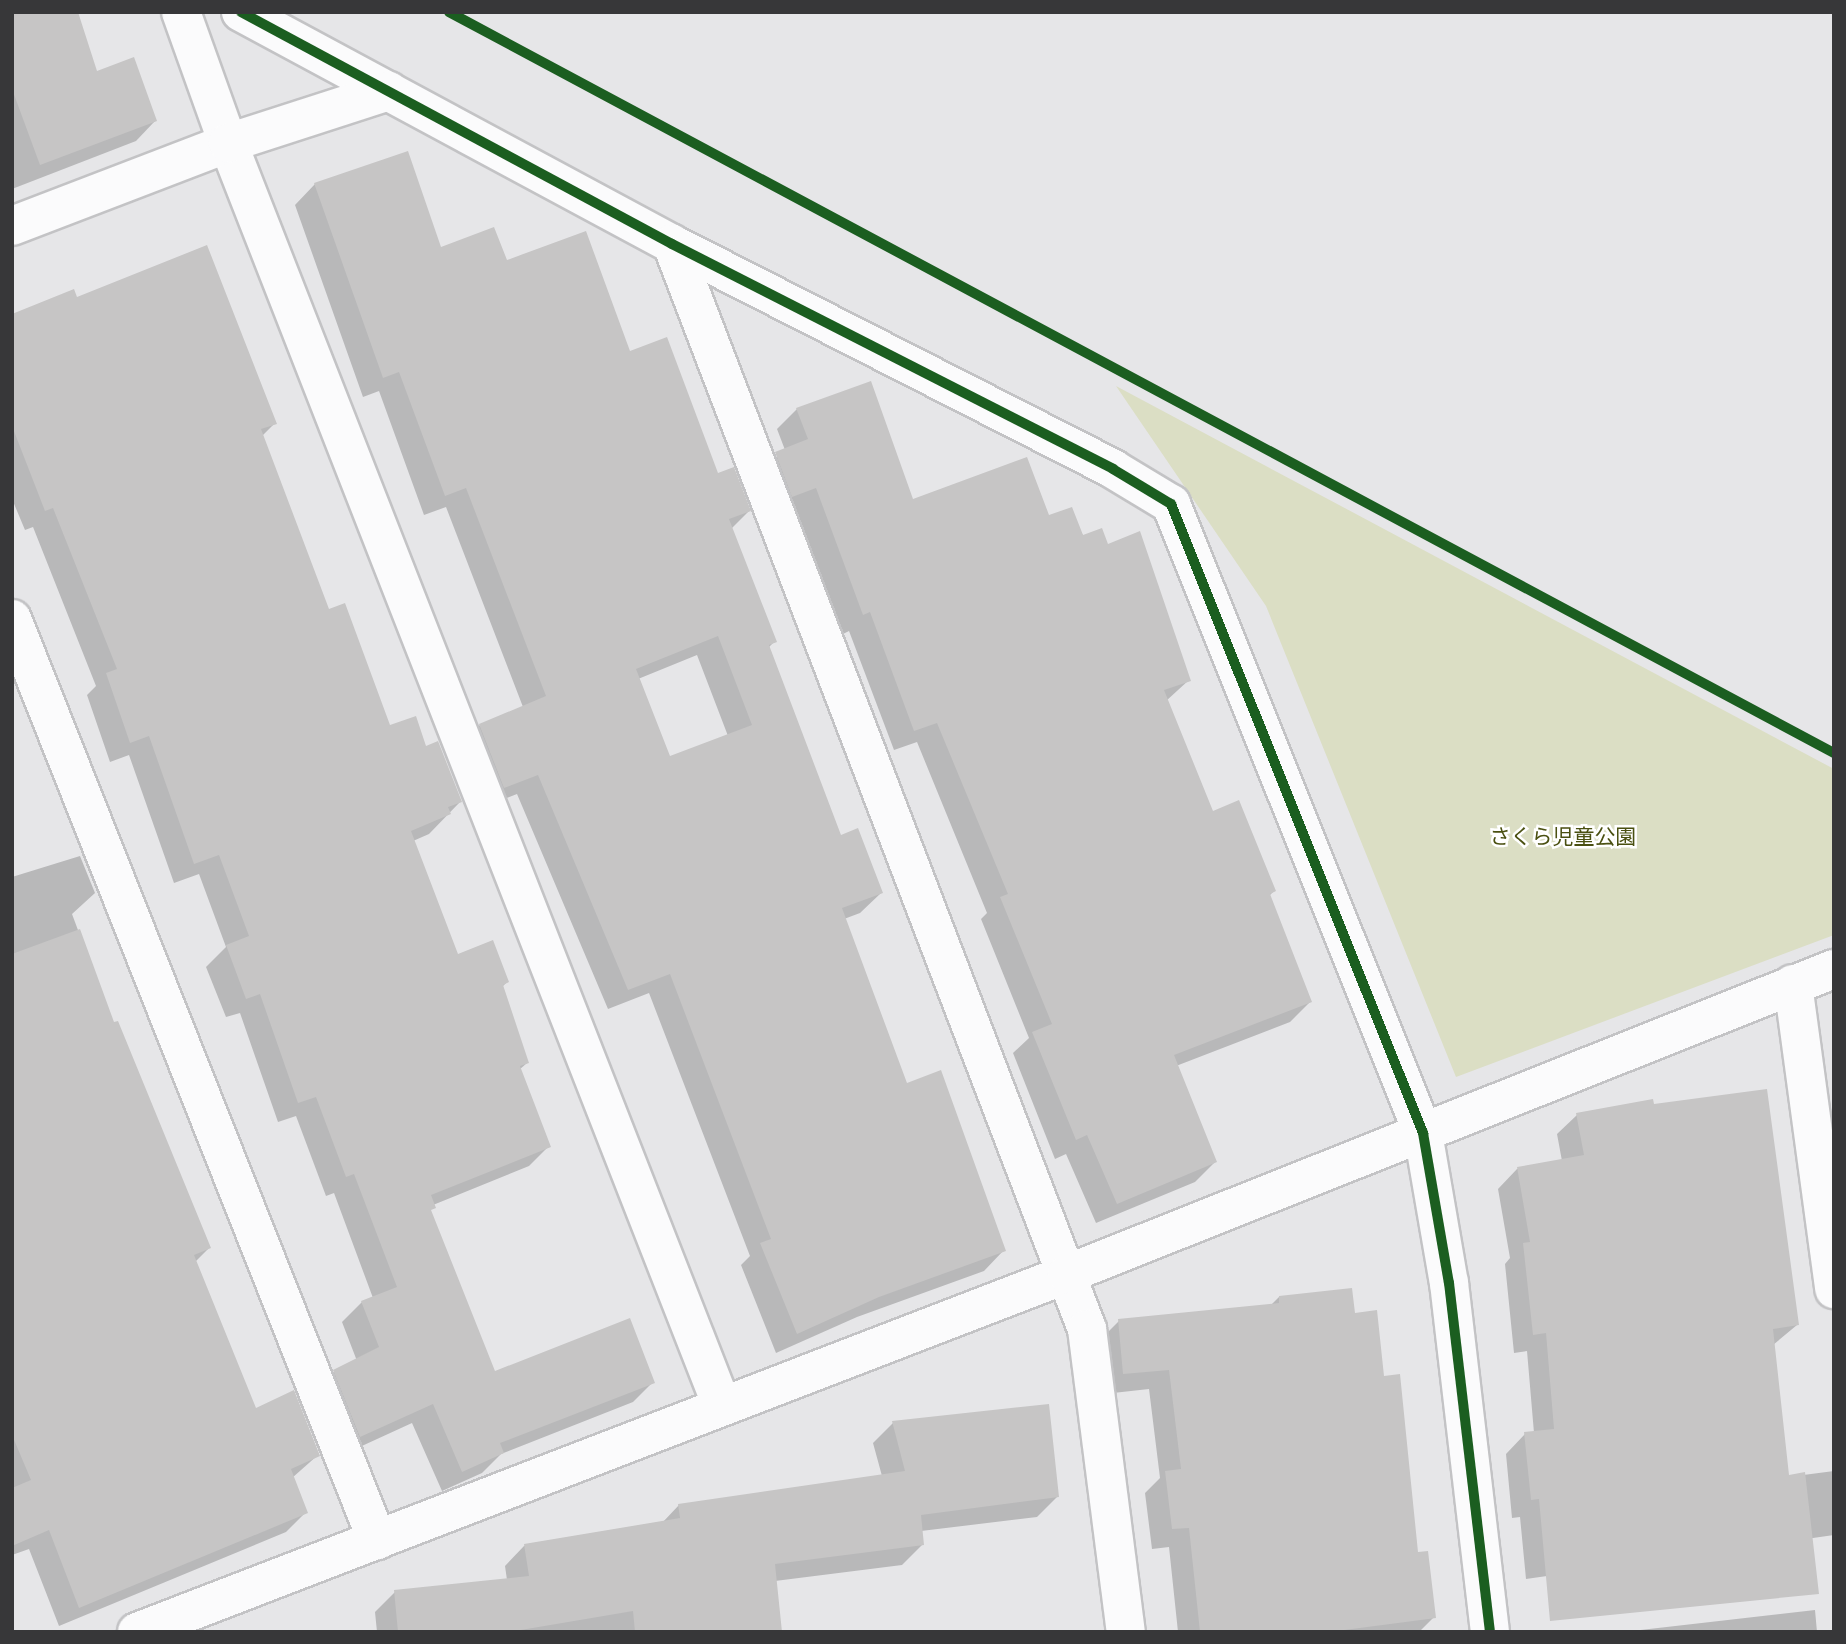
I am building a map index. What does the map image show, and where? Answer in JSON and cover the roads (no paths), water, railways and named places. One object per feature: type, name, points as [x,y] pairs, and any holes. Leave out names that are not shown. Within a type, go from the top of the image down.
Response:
[{"type":"street","points":[[181,12],[228,143],[722,1406]]},
{"type":"street","points":[[241,12],[672,244],[1112,469],[1171,504],[1423,1133],[1449,1283],[1490,1632]]},
{"type":"street","points":[[12,226],[228,143],[389,91]]},
{"type":"street","points":[[672,244],[1087,1329],[1126,1632]]},
{"type":"street","points":[[12,620],[377,1540]]},
{"type":"street","points":[[137,1632],[1067,1274],[1834,969]]},
{"type":"street","points":[[1793,984],[1834,1289]]},
{"type":"park label","name":"さくら児童公園","points":[[1563,837]]}]
